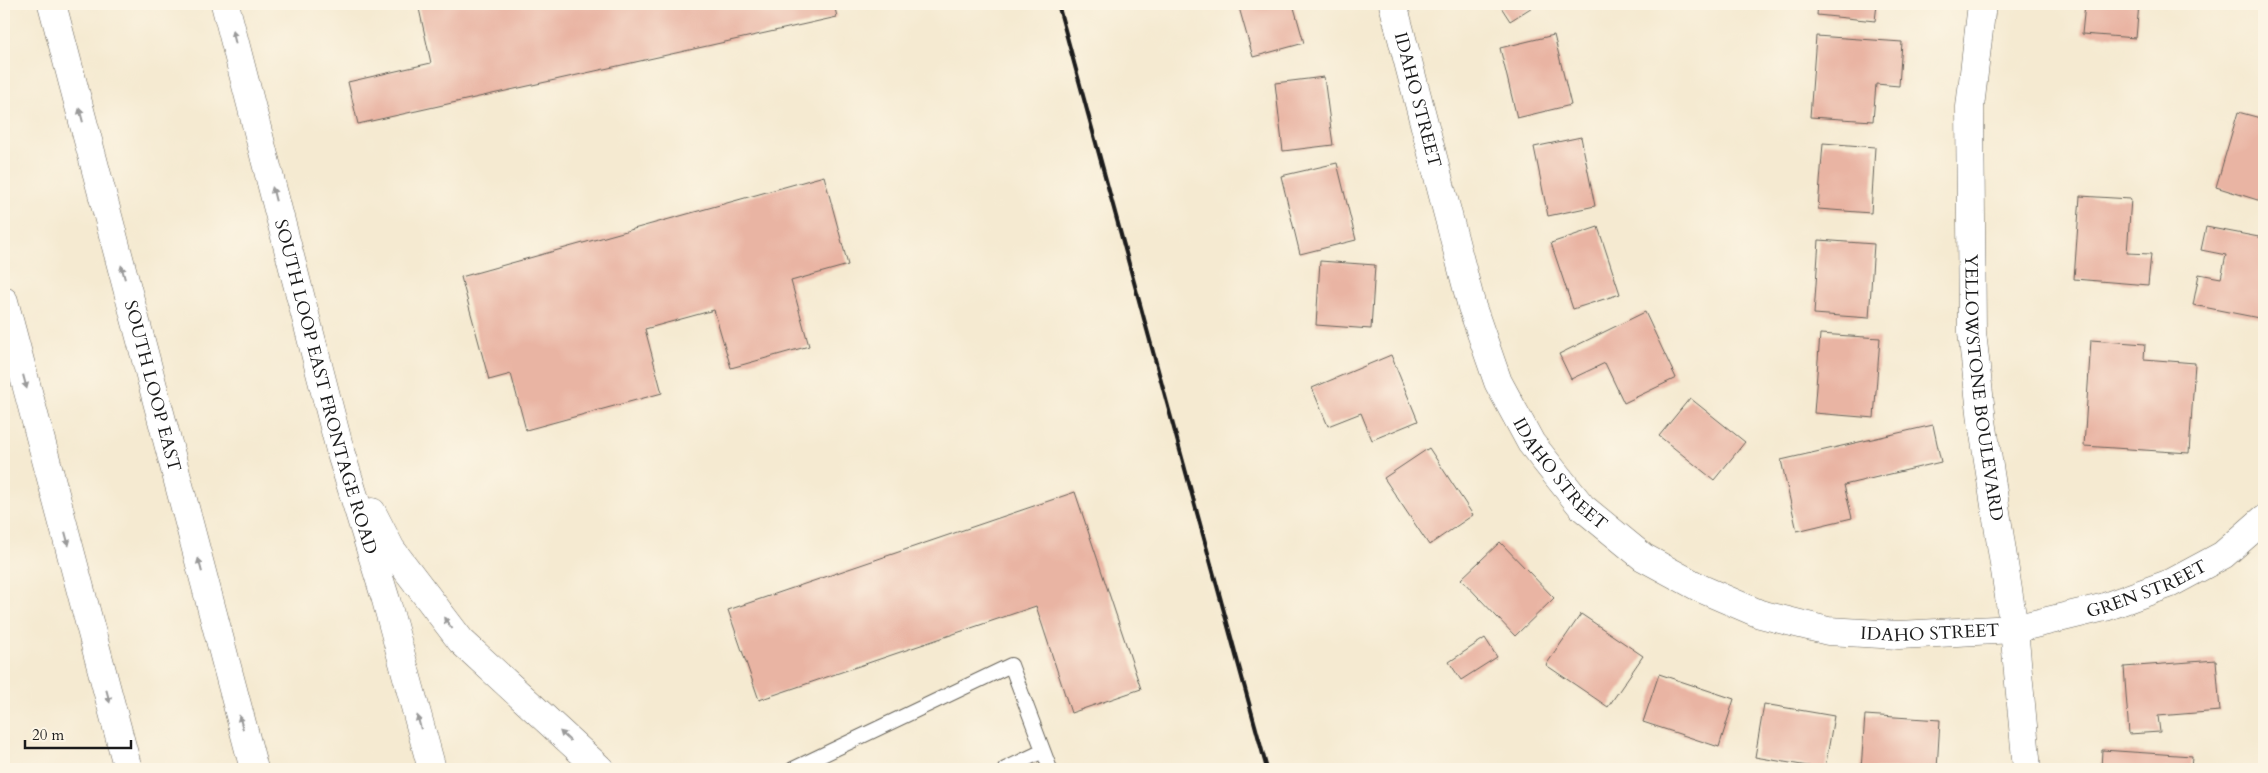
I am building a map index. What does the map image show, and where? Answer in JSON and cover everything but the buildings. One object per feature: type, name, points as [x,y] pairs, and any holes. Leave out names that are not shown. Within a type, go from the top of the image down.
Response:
[{"type":"main road","name":"SOUTH LOOP EAST","points":[[52,4],[254,769]]},
{"type":"main road","name":"SOUTH LOOP EAST FRONTAGE ROAD","points":[[225,4],[341,454],[386,600],[432,769]]},
{"type":"main road","name":"IDAHO STREET","points":[[1394,4],[1472,307],[1498,382],[1531,443],[1582,507],[1643,557],[1702,590],[1760,614],[1828,631],[1899,635],[2014,629]]},
{"type":"main road","name":"YELLOWSTONE BOULEVARD","points":[[1982,4],[1970,107],[1972,332],[1982,420],[2014,629],[2027,769]]},
{"type":"main road","points":[[4,301],[128,769]]},
{"type":"main road","points":[[341,454],[392,549],[461,641],[600,769]]},
{"type":"main road","name":"GREN STREET","points":[[2014,629],[2105,607],[2171,583],[2223,555],[2264,519]]},
{"type":"lane","points":[[793,769],[1011,664],[1050,769]]},
{"type":"lane","points":[[1005,769],[1043,752]]},
{"type":"railway","points":[[1058,4],[1267,769]]}]
